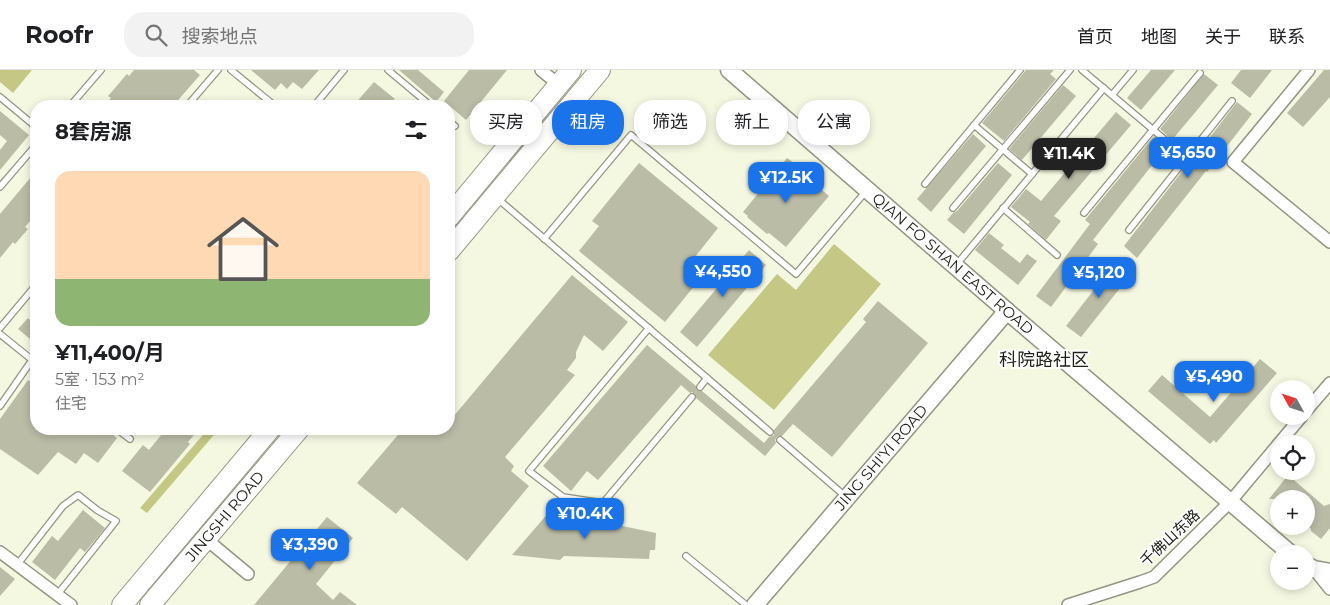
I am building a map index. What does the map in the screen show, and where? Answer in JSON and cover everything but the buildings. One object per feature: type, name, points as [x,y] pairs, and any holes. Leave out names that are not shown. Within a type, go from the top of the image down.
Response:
[{"type":"highway","points":[[455,244],[600,70]]},
{"type":"highway","points":[[455,210],[565,77]]},
{"type":"highway","name":"JINGSHI ROAD","points":[[122,605],[265,435]]},
{"type":"highway","name":"JINGSHI ROAD","points":[[150,605],[295,435]]},
{"type":"main road","name":"QIAN FO SHAN EAST ROAD","points":[[729,70],[1280,545]]},
{"type":"main road","name":"JING SHI'YI ROAD","points":[[755,605],[1007,311]]},
{"type":"street","points":[[541,70],[565,77]]},
{"type":"street","points":[[1309,70],[1233,162],[1330,242]]},
{"type":"street","points":[[1315,400],[1330,383]]},
{"type":"street","name":"千佛山东路","points":[[1068,605],[1154,577],[1230,502],[1294,425]]},
{"type":"street","points":[[206,540],[248,574]]},
{"type":"street","points":[[0,552],[71,605]]},
{"type":"street","points":[[1317,569],[1330,589]]},
{"type":"lane","points":[[75,100],[101,70]]},
{"type":"lane","points":[[192,100],[218,70]]},
{"type":"lane","points":[[231,70],[268,100]]},
{"type":"lane","points":[[319,100],[344,70]]},
{"type":"lane","points":[[388,70],[424,100]]},
{"type":"lane","points":[[925,184],[1020,70]]},
{"type":"lane","points":[[953,208],[1070,70]]},
{"type":"lane","points":[[1082,70],[1195,165]]},
{"type":"lane","points":[[1112,95],[1133,70]]},
{"type":"lane","points":[[1084,213],[1200,73]]},
{"type":"lane","points":[[955,266],[1104,88]]},
{"type":"lane","points":[[0,97],[30,122]]},
{"type":"lane","points":[[1129,230],[1232,100]]},
{"type":"lane","points":[[974,125],[1032,174]]},
{"type":"lane","points":[[544,239],[631,135],[796,274],[867,189]]},
{"type":"lane","points":[[0,187],[30,152]]},
{"type":"lane","points":[[494,196],[770,432]]},
{"type":"lane","points":[[1003,208],[1057,255]]},
{"type":"lane","points":[[0,328],[30,292]]},
{"type":"lane","points":[[649,328],[529,471],[564,497],[603,502],[692,396]]},
{"type":"lane","points":[[0,334],[30,359]]},
{"type":"lane","points":[[0,406],[30,367]]},
{"type":"lane","points":[[700,387],[708,378]]},
{"type":"lane","points":[[125,435],[130,439]]},
{"type":"lane","points":[[780,440],[847,498]]},
{"type":"lane","points":[[17,565],[63,506],[78,495],[97,510],[116,521],[57,595]]},
{"type":"lane","points":[[686,556],[746,605]]},
{"type":"green space","points":[[0,70],[32,70],[13,93],[0,82]]},
{"type":"green space","points":[[834,244],[881,284],[774,410],[708,355],[777,274],[796,290]]},
{"type":"green space","points":[[203,435],[214,435],[147,513],[140,508]]},
{"type":"district","name":"科院路社区","points":[[1044,360]]}]
